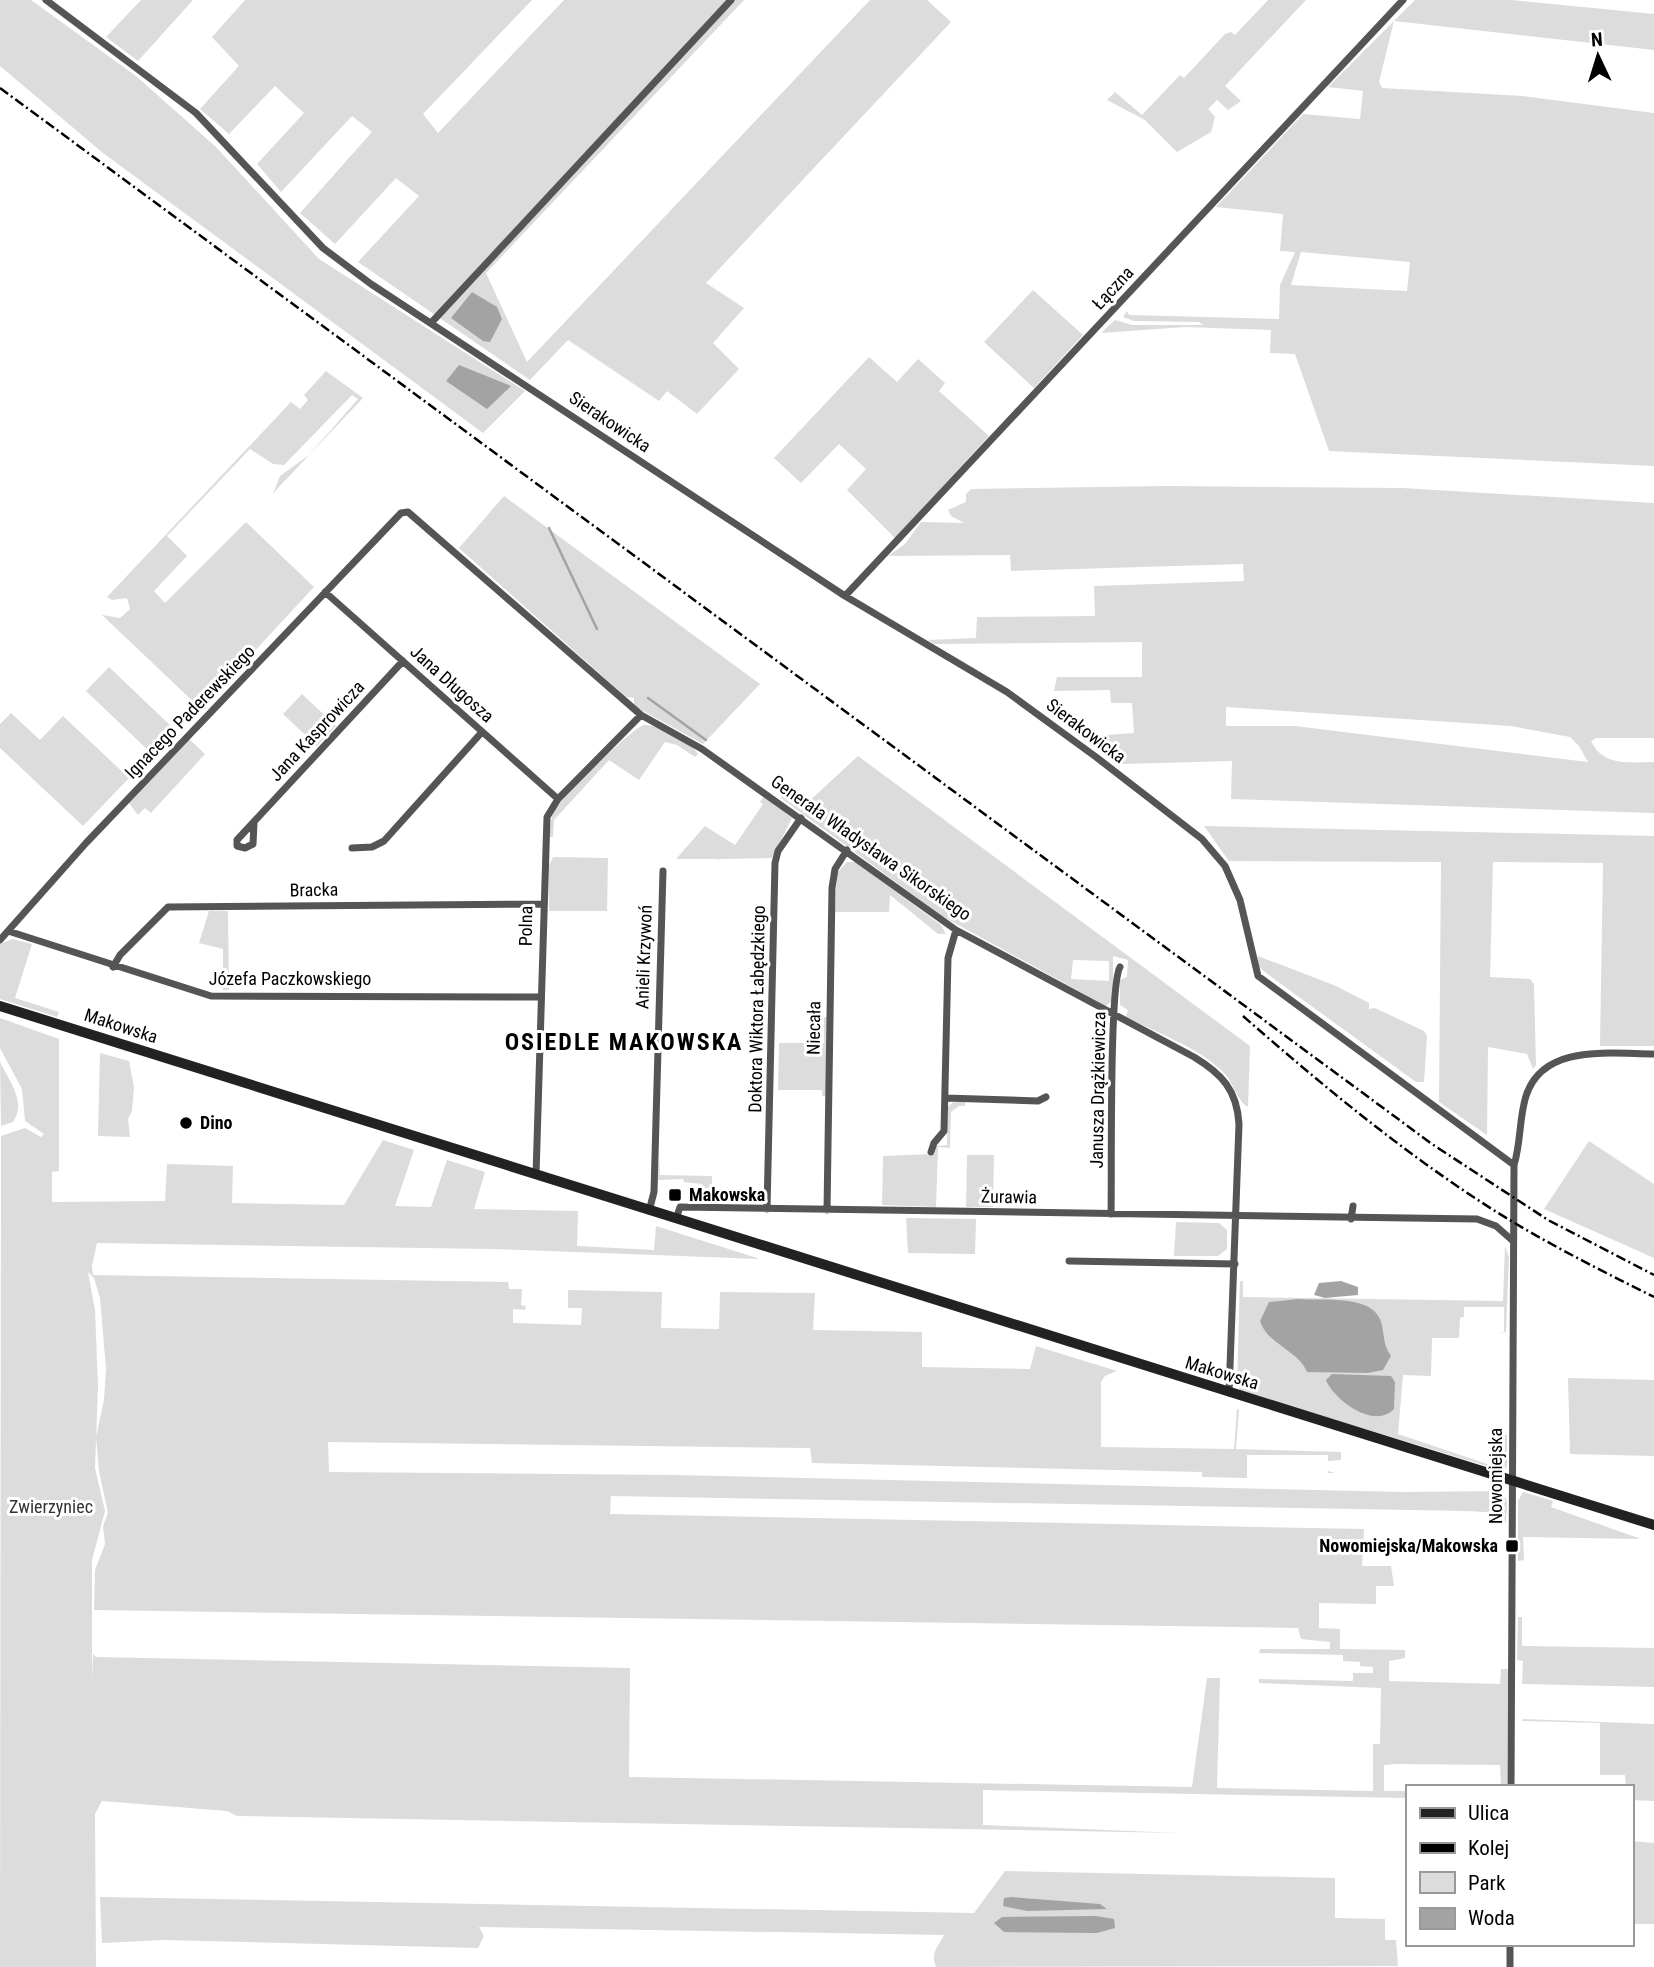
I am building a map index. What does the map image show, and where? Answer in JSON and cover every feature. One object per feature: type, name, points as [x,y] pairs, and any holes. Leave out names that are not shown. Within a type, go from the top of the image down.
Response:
[{"type":"street","name":"Sierakowicka","points":[[46,0],[195,113],[323,248],[371,284],[845,596],[1007,692],[1202,839],[1232,880],[1258,976],[1514,1165]]},
{"type":"street","points":[[430,323],[731,0]]},
{"type":"street","name":"Łączna","points":[[845,596],[1403,0]]},
{"type":"street","name":"Ignacego Paderewskiego","points":[[0,940],[96,833],[401,513],[408,512]]},
{"type":"street","name":"Generała Władysława Sikorskiego","points":[[408,512],[641,715],[694,743],[956,930],[1211,1068],[1231,1090],[1239,1124],[1229,1394]]},
{"type":"street","name":"Jana Długosza","points":[[326,592],[558,799]]},
{"type":"street","name":"Jana Kasprowicza","points":[[254,822],[403,661]]},
{"type":"street","name":"Polna","points":[[536,1175],[544,832],[550,811],[558,799],[641,715]]},
{"type":"street","points":[[352,848],[372,847],[384,841],[482,732]]},
{"type":"street","name":"Doktora Wiktora Łabędzkiego","points":[[767,1209],[775,863],[778,851],[801,818]]},
{"type":"street","name":"Niecała","points":[[827,1210],[832,888],[835,869],[847,850]]},
{"type":"street","name":"Anieli Krzywoń","points":[[649,1211],[654,1192],[663,871]]},
{"type":"street","name":"Bracka","points":[[113,967],[120,955],[168,907],[542,904]]},
{"type":"street","points":[[931,1152],[934,1143],[943,1133],[948,958],[956,930]]},
{"type":"street","name":"Józefa Paczkowskiego","points":[[8,931],[113,967],[211,996],[540,997]]},
{"type":"street","name":"Janusza Drążkiewicza","points":[[1111,1214],[1116,976],[1120,967]]},
{"type":"street","name":"Makowska","points":[[0,1006],[1229,1394],[1654,1525]]},
{"type":"street","points":[[1514,1165],[1526,1094],[1534,1081],[1550,1066],[1583,1054],[1654,1054]]},
{"type":"street","points":[[945,1098],[1038,1101],[1046,1097]]},
{"type":"street","name":"Nowomiejska","points":[[1511,1785],[1514,1165]]},
{"type":"street","points":[[1351,1219],[1353,1206]]},
{"type":"street","name":"Żurawia","points":[[676,1219],[680,1207],[1482,1219],[1513,1241]]},
{"type":"street","points":[[1069,1261],[1235,1264]]},
{"type":"street","points":[[1510,1946],[1510,1967]]},
{"type":"green space","points":[[0,0],[31,0],[136,76],[216,147],[319,259],[525,391],[483,433],[103,153],[0,66]]},
{"type":"green space","points":[[141,0],[193,0],[138,61],[106,37]]},
{"type":"green space","points":[[245,0],[532,0],[423,114],[438,133],[564,0],[744,0],[486,273],[527,362],[870,0],[927,0],[951,22],[706,283],[744,308],[713,343],[739,369],[697,414],[667,391],[659,401],[568,340],[530,380],[358,262],[419,196],[396,178],[335,244],[300,213],[372,132],[352,116],[281,192],[257,164],[304,113],[275,86],[229,134],[200,109],[239,66],[212,37]]},
{"type":"green space","points":[[1268,0],[1306,0],[1225,86],[1241,101],[1228,110],[1217,100],[1208,109],[1215,117],[1211,132],[1177,152],[1145,120],[1107,100],[1115,92],[1142,115],[1180,75],[1184,78],[1225,34],[1231,32],[1235,35]]},
{"type":"green space","points":[[1415,0],[1512,0],[1654,14],[1654,50],[1394,21]]},
{"type":"green space","points":[[1394,21],[1379,82],[1382,88],[1523,96],[1654,113],[1654,466],[1329,451],[1295,354],[1270,353],[1271,330],[1185,327],[1101,333],[1115,320],[1132,325],[1203,325],[1199,322],[1134,321],[1123,317],[1127,311],[1129,315],[1279,319],[1280,285],[1295,252],[1280,251],[1283,214],[1216,207],[1303,114],[1360,119],[1363,91],[1328,87]],"holes":[[[1301,252],[1410,262],[1407,291],[1291,285]]]},
{"type":"green space","points":[[1033,290],[1083,335],[1034,388],[984,342]]},
{"type":"green space","points":[[869,357],[897,382],[918,359],[945,383],[939,391],[989,436],[895,538],[847,490],[866,469],[839,444],[801,483],[774,458]]},
{"type":"green space","points":[[326,371],[363,398],[273,494],[280,476],[309,455],[358,399],[352,395],[284,465],[273,464],[250,449],[167,536],[187,556],[154,591],[165,603],[246,522],[314,587],[201,709],[102,615],[120,618],[130,609],[127,598],[112,600],[107,597],[291,402],[300,409],[308,400],[304,395]]},
{"type":"green space","points":[[1166,486],[1402,488],[1654,503],[1654,738],[1596,738],[1591,741],[1596,749],[1610,759],[1654,762],[1654,813],[1231,799],[1232,761],[1123,764],[1079,737],[1134,733],[1132,703],[1111,703],[1110,690],[1054,691],[1057,677],[1142,677],[1142,642],[934,644],[928,640],[976,638],[977,617],[1095,616],[1094,586],[1244,581],[1243,564],[1011,571],[1010,555],[888,556],[905,544],[921,522],[964,523],[951,516],[948,510],[966,502],[966,494],[971,489]],"holes":[[[1226,707],[1511,726],[1570,737],[1588,762],[1295,726],[1226,726]]]},
{"type":"green space","points":[[504,496],[760,684],[703,744],[634,706],[634,698],[626,697],[459,548]]},
{"type":"green space","points":[[109,667],[174,729],[151,753],[86,691]]},
{"type":"green space","points":[[302,694],[336,726],[317,746],[283,714]]},
{"type":"green space","points":[[11,713],[40,740],[63,716],[129,778],[83,826],[0,748],[0,724]]},
{"type":"green space","points":[[644,725],[658,727],[674,735],[689,744],[698,754],[695,757],[677,745],[665,742],[639,780],[609,760],[554,820],[553,837],[550,837],[555,809],[613,749]]},
{"type":"green space","points":[[189,739],[205,754],[151,813],[145,808],[138,815],[128,802]]},
{"type":"green space","points":[[858,756],[1250,1046],[1248,1107],[1227,1076],[1213,1063],[1126,1017],[1128,1010],[1120,1005],[1120,980],[1127,977],[1128,960],[1113,956],[1113,1000],[1106,1006],[942,916],[781,798],[783,791],[804,806]],"holes":[[[1073,960],[1109,961],[1109,981],[1071,979]]]},
{"type":"green space","points":[[764,796],[792,818],[772,858],[719,859],[718,862],[718,859],[676,859],[705,826],[735,845],[763,804],[760,802]]},
{"type":"green space","points":[[1204,826],[1654,836],[1654,1046],[1600,1046],[1603,863],[1493,862],[1490,977],[1530,979],[1534,984],[1536,1065],[1533,1069],[1527,1054],[1488,1047],[1487,1135],[1439,1102],[1441,862],[1229,861]]},
{"type":"green space","points":[[553,857],[608,858],[607,911],[549,911],[549,866]]},
{"type":"green space","points":[[847,862],[856,862],[941,925],[946,934],[938,934],[890,895],[889,912],[835,912],[837,873]]},
{"type":"green space","points":[[209,911],[228,911],[229,990],[223,990],[223,949],[199,943]]},
{"type":"green space","points":[[12,939],[32,944],[15,998],[59,1012],[57,1017],[0,999],[0,944]]},
{"type":"green space","points":[[1258,956],[1336,986],[1369,1003],[1369,1009],[1375,1008],[1424,1031],[1427,1036],[1424,1082],[1416,1082],[1266,973],[1258,966]]},
{"type":"green space","points":[[824,1017],[827,1017],[826,1096],[822,1096],[822,1090],[778,1090],[779,1043],[824,1043]]},
{"type":"green space","name":"Zwierzyniec","points":[[0,1018],[59,1039],[59,1171],[52,1172],[52,1202],[165,1201],[167,1164],[233,1166],[232,1203],[344,1205],[383,1140],[414,1150],[395,1206],[431,1207],[447,1160],[485,1172],[474,1209],[578,1211],[577,1246],[654,1250],[656,1226],[760,1259],[493,1249],[97,1243],[92,1266],[93,1275],[508,1282],[509,1289],[522,1289],[521,1305],[526,1306],[525,1310],[513,1309],[513,1323],[581,1325],[582,1308],[568,1308],[568,1290],[662,1292],[661,1328],[719,1329],[720,1292],[815,1293],[813,1330],[922,1332],[922,1367],[1030,1369],[1036,1346],[1117,1371],[1105,1376],[1101,1382],[1101,1447],[1234,1449],[1237,1409],[1236,1449],[1341,1452],[1341,1460],[1328,1461],[1328,1455],[1247,1455],[1247,1478],[1202,1477],[1202,1472],[812,1463],[810,1448],[328,1442],[329,1472],[675,1475],[1404,1492],[1503,1491],[1507,1502],[1506,1523],[1502,1523],[1502,1513],[1467,1511],[611,1496],[610,1514],[1364,1529],[1362,1566],[1391,1566],[1394,1586],[1376,1586],[1376,1604],[1319,1603],[1319,1628],[1340,1629],[1340,1649],[1405,1650],[1405,1658],[1389,1661],[1389,1681],[1500,1684],[1501,1669],[1508,1669],[1507,1785],[1501,1785],[1500,1765],[1396,1764],[1384,1765],[1384,1791],[1406,1791],[1406,1798],[983,1790],[983,1825],[1179,1833],[237,1816],[227,1811],[102,1801],[95,1814],[96,1967],[0,1967],[1,1136],[25,1128],[41,1137],[44,1134],[25,1121],[22,1089],[0,1048]],"holes":[[[88,1272],[94,1278],[100,1298],[106,1368],[104,1400],[96,1436],[98,1386],[95,1310]],[[96,1438],[99,1471],[108,1513],[103,1526],[105,1544],[95,1570],[94,1610],[1298,1628],[1301,1639],[1330,1642],[1330,1649],[1260,1649],[1259,1653],[1343,1655],[1343,1661],[1360,1662],[1360,1666],[1373,1667],[1373,1673],[1353,1673],[1353,1681],[1259,1679],[1259,1683],[1381,1688],[1380,1744],[1373,1744],[1373,1791],[1217,1788],[1220,1678],[1207,1678],[1192,1787],[629,1777],[630,1668],[96,1657],[93,1654],[92,1680],[92,1560],[105,1511],[95,1468]]]},
{"type":"green space","points":[[100,1053],[129,1061],[134,1087],[132,1111],[128,1119],[130,1137],[98,1136]]},
{"type":"green space","points":[[0,1062],[15,1092],[18,1107],[13,1122],[1,1126]]},
{"type":"green space","points":[[953,1102],[965,1102],[965,1106],[959,1106],[951,1112],[950,1148],[938,1147],[936,1207],[882,1205],[883,1156],[935,1154],[936,1146],[947,1145],[948,1107]]},
{"type":"green space","points":[[1589,1141],[1654,1184],[1654,1258],[1544,1209]]},
{"type":"green space","points":[[967,1155],[994,1155],[993,1207],[966,1207]]},
{"type":"green space","points":[[659,1156],[660,1175],[712,1176],[712,1204],[701,1188],[702,1184],[684,1182],[683,1179],[658,1180]]},
{"type":"green space","points":[[906,1218],[976,1219],[975,1254],[908,1253]]},
{"type":"green space","points":[[1176,1222],[1219,1223],[1227,1230],[1227,1249],[1218,1256],[1174,1256]]},
{"type":"green space","points":[[1505,1246],[1509,1257],[1506,1332],[1497,1334],[1504,1332],[1504,1307],[1464,1307],[1464,1317],[1460,1318],[1459,1338],[1432,1338],[1431,1376],[1403,1375],[1398,1434],[1502,1469],[1503,1435],[1507,1435],[1507,1467],[1503,1471],[1241,1391],[1237,1385],[1240,1281],[1243,1281],[1243,1297],[1503,1301]]},
{"type":"green space","points":[[1568,1378],[1654,1380],[1654,1456],[1570,1454]]},
{"type":"green space","points":[[1523,1492],[1553,1501],[1551,1507],[1641,1539],[1523,1537],[1524,1560],[1518,1561],[1518,1501]]},
{"type":"green space","points":[[1518,1617],[1522,1617],[1522,1646],[1654,1648],[1654,1687],[1522,1684],[1523,1661],[1517,1660]]},
{"type":"green space","points":[[1522,1721],[1654,1724],[1654,1801],[1633,1800],[1633,1785],[1626,1785],[1625,1775],[1600,1775],[1600,1723]]},
{"type":"green space","points":[[1633,1841],[1654,1843],[1654,1924],[1633,1924]]},
{"type":"green space","points":[[1005,1871],[1335,1878],[1335,1918],[1385,1919],[1385,1940],[1396,1940],[1398,1966],[936,1967],[934,1954],[944,1935],[479,1927],[484,1936],[478,1948],[163,1940],[102,1943],[100,1897],[974,1913]]},
{"type":"water","points":[[472,292],[497,307],[502,319],[490,342],[483,341],[451,318]]},
{"type":"water","points":[[459,365],[511,386],[487,409],[446,381]]},
{"type":"water","points":[[1341,1281],[1358,1287],[1358,1295],[1325,1298],[1314,1295],[1319,1283]]},
{"type":"water","points":[[1298,1299],[1343,1300],[1355,1302],[1374,1311],[1380,1319],[1386,1347],[1391,1356],[1383,1370],[1368,1373],[1307,1372],[1297,1358],[1269,1336],[1260,1321],[1269,1302]]},
{"type":"water","points":[[1332,1374],[1391,1376],[1395,1382],[1394,1409],[1386,1415],[1376,1416],[1356,1410],[1330,1388],[1326,1380]]},
{"type":"water","points":[[1004,1898],[1100,1904],[1107,1909],[1027,1911],[1003,1906]]},
{"type":"water","points":[[1096,1916],[1114,1919],[1115,1928],[1097,1933],[1004,1932],[994,1923],[1002,1917]]},
{"type":"waterway","points":[[549,528],[597,629]]},
{"type":"waterway","points":[[648,698],[706,740]]},
{"type":"railway","points":[[0,88],[1432,1144],[1548,1220],[1654,1275]]},
{"type":"railway","points":[[1243,1016],[1365,1118],[1462,1189],[1534,1234],[1654,1297]]},
{"type":"place","name":"Dino","points":[[186,1123]]},
{"type":"place","name":"Makowska","points":[[675,1195]]},
{"type":"place","name":"Nowomiejska/Makowska","points":[[1512,1546]]},
{"type":"district","name":"OSIEDLE MAKOWSKA","points":[[624,1042]]}]
